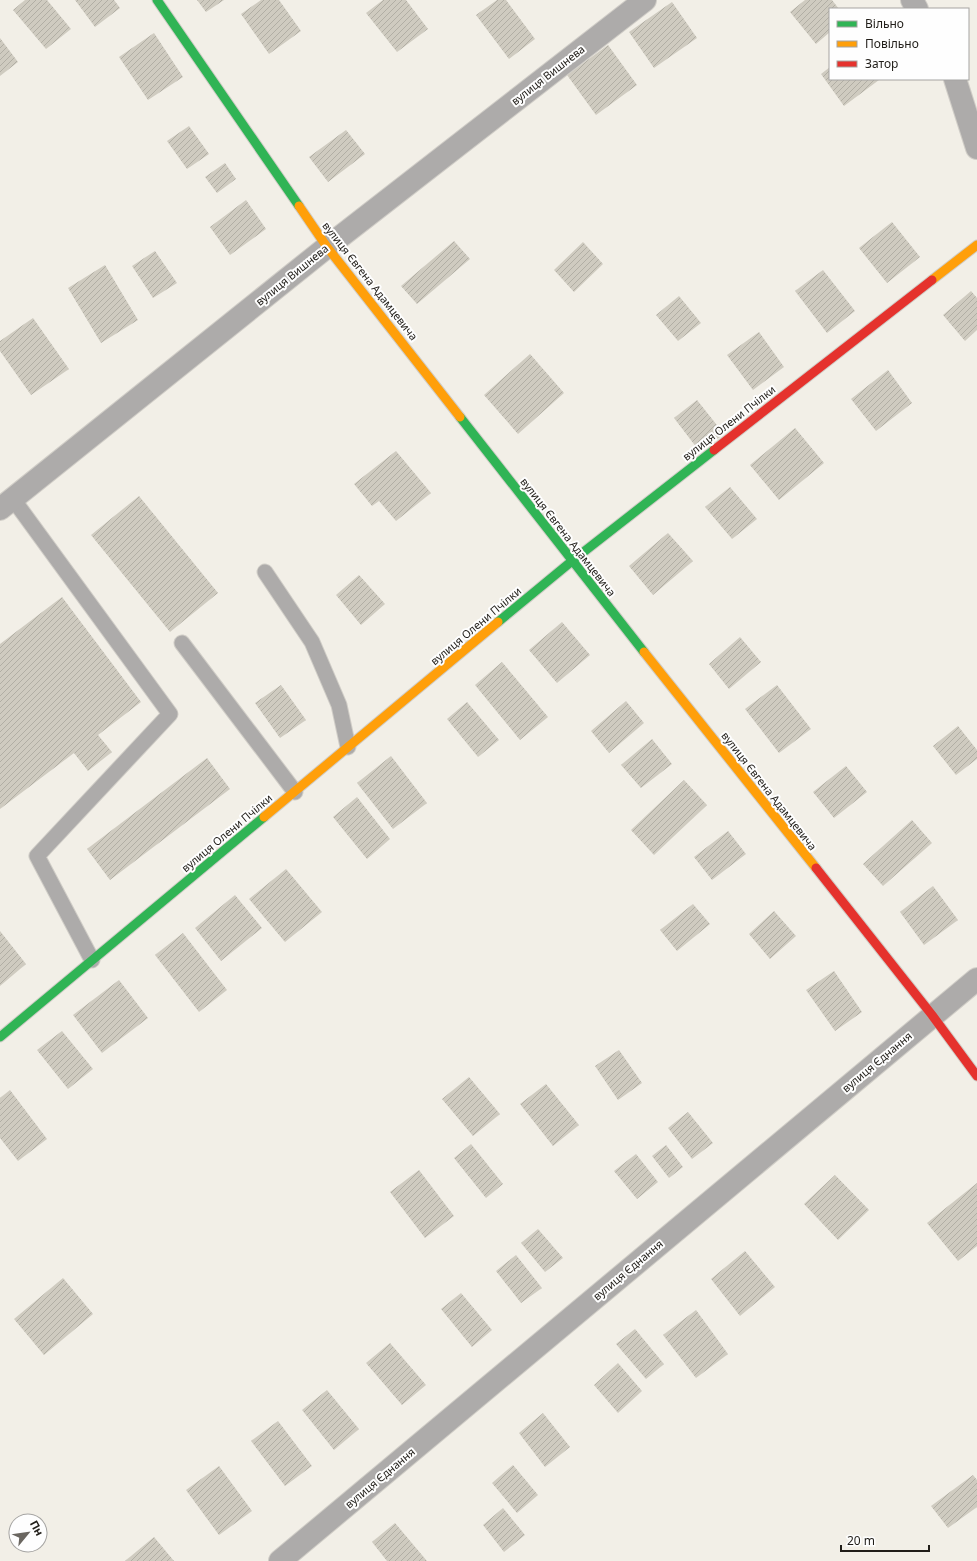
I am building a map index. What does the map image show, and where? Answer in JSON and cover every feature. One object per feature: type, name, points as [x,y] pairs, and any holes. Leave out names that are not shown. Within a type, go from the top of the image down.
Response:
[{"type":"street","name":"вулиця Євгена Адамцевича","points":[[157,0],[327,247],[572,561],[932,1015],[977,1076]]},
{"type":"street","name":"вулиця Вишнева","points":[[7,504],[327,247],[645,0]]},
{"type":"street","points":[[955,80],[977,148]]},
{"type":"street","name":"вулиця Олени Пчілки","points":[[0,1037],[572,561],[977,245]]},
{"type":"street","name":"вулиця Єднання","points":[[280,1561],[932,1015],[977,979]]},
{"type":"lane","points":[[7,504],[170,714],[37,856],[92,960]]},
{"type":"lane","points":[[265,572],[312,642],[339,705],[348,747]]},
{"type":"lane","points":[[182,643],[294,792]]},
{"type":"building","points":[[25,0],[47,0],[71,29],[46,49],[13,10]]},
{"type":"building","points":[[75,0],[114,0],[120,8],[95,27]]},
{"type":"building","points":[[197,0],[224,0],[206,12]]},
{"type":"building","points":[[261,0],[279,0],[301,31],[269,54],[241,14]]},
{"type":"building","points":[[383,0],[406,0],[428,29],[397,52],[366,13]]},
{"type":"building","points":[[497,0],[506,0],[535,39],[509,59],[476,15]]},
{"type":"building","points":[[805,0],[832,0],[838,8],[829,8],[829,33],[816,44],[790,12]]},
{"type":"building","points":[[672,2],[697,38],[654,68],[629,32]]},
{"type":"building","points":[[154,33],[183,77],[148,100],[119,57]]},
{"type":"building","points":[[0,38],[18,62],[0,76]]},
{"type":"building","points":[[608,45],[637,85],[596,115],[567,75]]},
{"type":"building","points":[[829,68],[829,80],[879,80],[844,106],[821,74]]},
{"type":"building","points":[[189,126],[209,154],[187,169],[167,141]]},
{"type":"building","points":[[346,130],[365,154],[328,182],[309,157]]},
{"type":"building","points":[[225,163],[236,179],[217,193],[205,177]]},
{"type":"building","points":[[246,200],[266,229],[230,255],[210,227]]},
{"type":"building","points":[[892,222],[920,257],[887,283],[859,248]]},
{"type":"building","points":[[454,241],[470,259],[417,304],[401,286]]},
{"type":"building","points":[[583,242],[603,264],[574,292],[554,270]]},
{"type":"building","points":[[155,251],[177,283],[153,298],[132,266]]},
{"type":"building","points":[[105,265],[138,320],[101,343],[68,288]]},
{"type":"building","points":[[823,270],[855,311],[827,333],[795,291]]},
{"type":"building","points":[[971,291],[977,298],[977,330],[965,341],[943,315]]},
{"type":"building","points":[[679,296],[701,323],[678,341],[656,315]]},
{"type":"building","points":[[33,318],[69,369],[31,395],[0,351],[0,341]]},
{"type":"building","points":[[759,332],[784,367],[753,390],[727,355]]},
{"type":"building","points":[[530,354],[564,393],[518,434],[484,395]]},
{"type":"building","points":[[888,370],[912,403],[876,431],[851,399]]},
{"type":"building","points":[[697,400],[724,434],[700,452],[674,418]]},
{"type":"building","points":[[795,428],[824,463],[779,500],[750,465]]},
{"type":"building","points":[[396,451],[431,493],[396,521],[379,501],[372,506],[354,484]]},
{"type":"building","points":[[730,487],[757,519],[732,539],[705,507]]},
{"type":"building","points":[[139,496],[218,593],[170,632],[91,535]]},
{"type":"building","points":[[668,533],[693,561],[653,595],[629,566]]},
{"type":"building","points":[[359,575],[385,604],[361,625],[336,595]]},
{"type":"building","points":[[62,597],[141,702],[98,735],[112,752],[88,771],[74,753],[0,809],[0,644]]},
{"type":"building","points":[[562,622],[590,655],[557,683],[529,650]]},
{"type":"building","points":[[740,637],[761,662],[729,689],[709,664]]},
{"type":"building","points":[[502,662],[548,717],[520,740],[475,685]]},
{"type":"building","points":[[281,685],[306,720],[280,738],[255,703]]},
{"type":"building","points":[[777,685],[811,729],[779,753],[745,709]]},
{"type":"building","points":[[626,701],[644,723],[609,753],[591,731]]},
{"type":"building","points":[[467,702],[499,740],[478,757],[447,719]]},
{"type":"building","points":[[958,726],[977,750],[977,759],[956,775],[933,746]]},
{"type":"building","points":[[652,739],[672,764],[641,788],[621,765]]},
{"type":"building","points":[[391,756],[427,803],[393,829],[357,783]]},
{"type":"building","points":[[207,758],[230,789],[110,880],[87,849]]},
{"type":"building","points":[[846,766],[867,792],[834,818],[813,792]]},
{"type":"building","points":[[684,780],[707,805],[654,855],[631,830]]},
{"type":"building","points":[[357,797],[390,839],[367,859],[333,817]]},
{"type":"building","points":[[912,820],[932,843],[883,886],[863,864]]},
{"type":"building","points":[[728,831],[746,854],[712,880],[694,857]]},
{"type":"building","points":[[286,869],[322,912],[285,942],[249,899]]},
{"type":"building","points":[[933,886],[958,920],[924,945],[900,912]]},
{"type":"building","points":[[235,895],[262,928],[221,961],[195,928]]},
{"type":"building","points":[[693,904],[710,924],[677,951],[660,930]]},
{"type":"building","points":[[774,911],[796,936],[770,959],[749,934]]},
{"type":"building","points":[[0,931],[26,964],[0,986]]},
{"type":"building","points":[[183,933],[227,990],[199,1012],[155,955]]},
{"type":"building","points":[[834,971],[862,1012],[835,1031],[806,990]]},
{"type":"building","points":[[119,980],[148,1018],[102,1053],[73,1015]]},
{"type":"building","points":[[62,1031],[93,1069],[68,1089],[37,1050]]},
{"type":"building","points":[[619,1050],[642,1083],[618,1100],[595,1066]]},
{"type":"building","points":[[469,1077],[500,1114],[473,1136],[442,1099]]},
{"type":"building","points":[[546,1084],[579,1125],[553,1146],[520,1104]]},
{"type":"building","points":[[10,1090],[47,1139],[18,1161],[0,1138],[0,1098]]},
{"type":"building","points":[[688,1112],[713,1143],[692,1159],[668,1128]]},
{"type":"building","points":[[471,1144],[503,1184],[486,1198],[454,1158]]},
{"type":"building","points":[[666,1145],[683,1167],[669,1178],[652,1156]]},
{"type":"building","points":[[636,1154],[658,1182],[637,1199],[614,1171]]},
{"type":"building","points":[[419,1170],[454,1216],[425,1238],[390,1192]]},
{"type":"building","points":[[835,1175],[869,1210],[838,1240],[804,1204]]},
{"type":"building","points":[[977,1183],[977,1246],[958,1261],[927,1223]]},
{"type":"building","points":[[538,1229],[563,1258],[545,1272],[521,1243]]},
{"type":"building","points":[[745,1251],[775,1287],[740,1316],[711,1279]]},
{"type":"building","points":[[516,1255],[542,1288],[521,1303],[496,1271]]},
{"type":"building","points":[[63,1278],[93,1314],[44,1355],[14,1319]]},
{"type":"building","points":[[461,1293],[492,1330],[472,1347],[441,1309]]},
{"type":"building","points":[[696,1310],[728,1354],[696,1378],[663,1335]]},
{"type":"building","points":[[635,1329],[664,1364],[646,1379],[616,1344]]},
{"type":"building","points":[[390,1343],[426,1385],[402,1405],[366,1363]]},
{"type":"building","points":[[618,1363],[642,1391],[618,1413],[594,1385]]},
{"type":"building","points":[[327,1390],[359,1429],[334,1450],[302,1410]]},
{"type":"building","points":[[543,1413],[570,1447],[545,1467],[519,1433]]},
{"type":"building","points":[[278,1421],[312,1466],[285,1486],[251,1441]]},
{"type":"building","points":[[513,1465],[538,1495],[517,1513],[492,1483]]},
{"type":"building","points":[[219,1466],[252,1511],[219,1535],[186,1490]]},
{"type":"building","points":[[973,1475],[977,1480],[977,1507],[948,1528],[931,1506]]},
{"type":"building","points":[[503,1508],[525,1535],[504,1552],[483,1525]]},
{"type":"building","points":[[395,1523],[427,1561],[387,1561],[372,1542]]},
{"type":"building","points":[[154,1537],[174,1561],[125,1561]]},
{"type":"traffic: fast","points":[[157,0],[299,206]]},
{"type":"traffic: fast","points":[[460,417],[644,652]]},
{"type":"traffic: fast","points":[[498,622],[572,561],[714,450]]},
{"type":"traffic: fast","points":[[0,1037],[264,817]]},
{"type":"traffic: slow","points":[[299,206],[327,247],[460,417]]},
{"type":"traffic: slow","points":[[932,280],[977,245]]},
{"type":"traffic: slow","points":[[264,817],[498,622]]},
{"type":"traffic: slow","points":[[644,652],[816,868]]},
{"type":"traffic: jam","points":[[714,450],[932,280]]},
{"type":"traffic: jam","points":[[816,868],[932,1015],[977,1076]]}]
